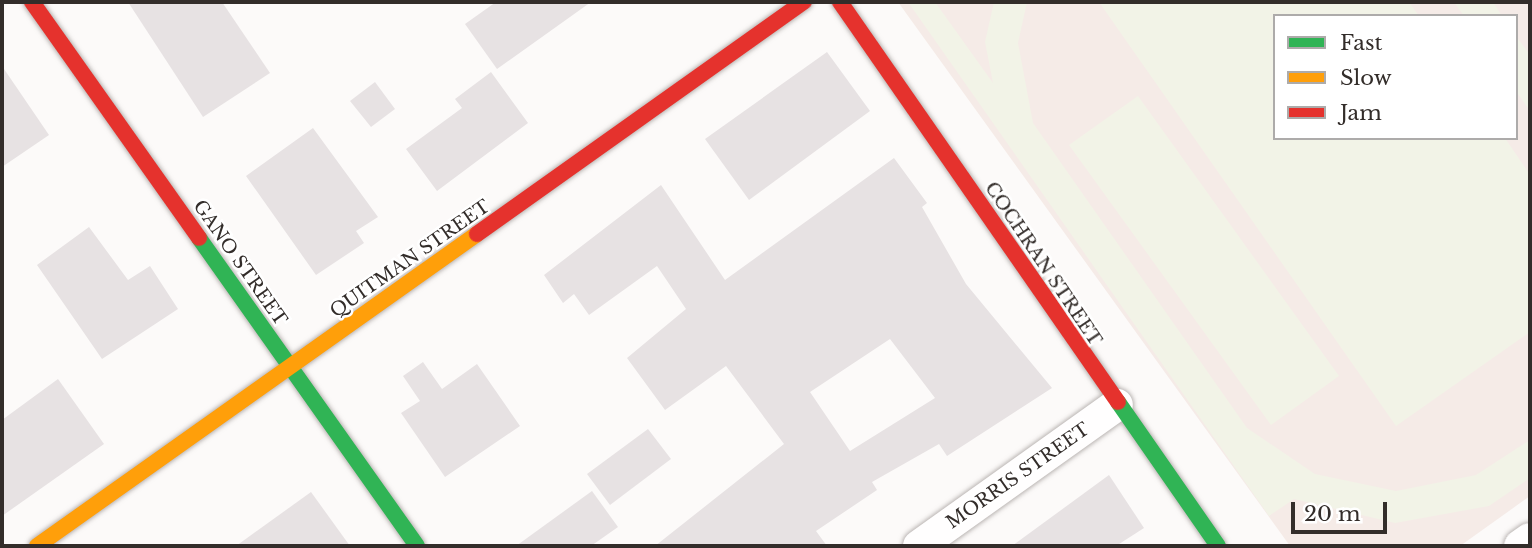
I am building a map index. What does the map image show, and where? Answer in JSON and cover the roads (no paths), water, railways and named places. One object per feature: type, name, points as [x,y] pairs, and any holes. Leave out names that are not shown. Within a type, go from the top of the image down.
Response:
[{"type":"street","name":"GANO STREET","points":[[32,2],[417,546]]},
{"type":"street","name":"QUITMAN STREET","points":[[37,546],[804,2]]},
{"type":"street","name":"COCHRAN STREET","points":[[840,2],[1117,405],[1218,546]]},
{"type":"street","name":"MORRIS STREET","points":[[919,546],[1117,405]]},
{"type":"street","points":[[1520,546],[1530,539]]}]
